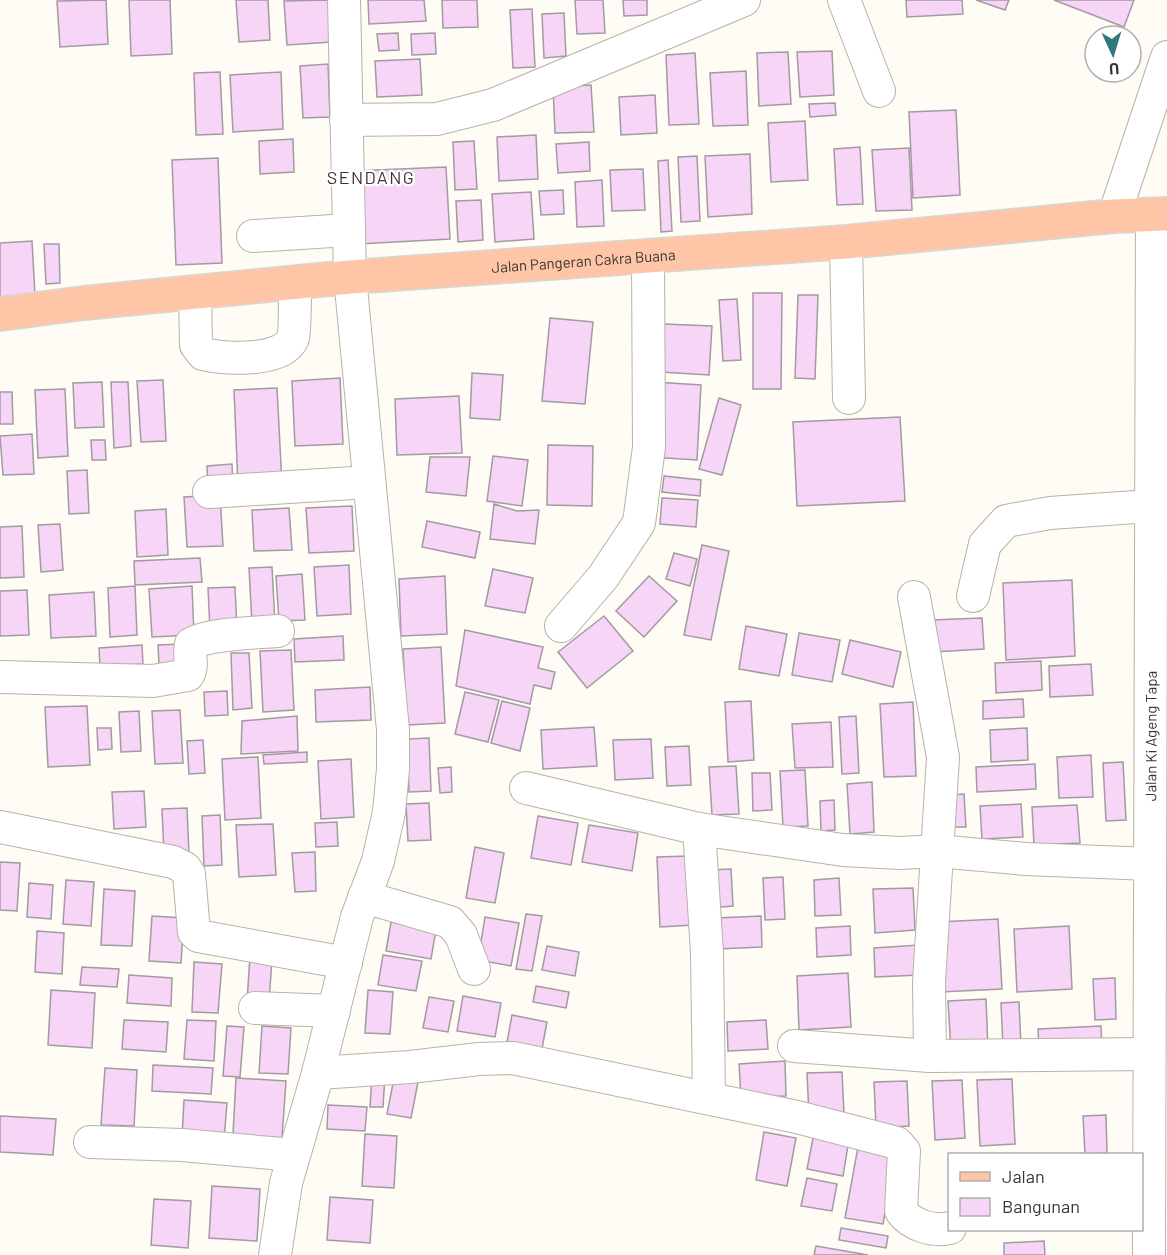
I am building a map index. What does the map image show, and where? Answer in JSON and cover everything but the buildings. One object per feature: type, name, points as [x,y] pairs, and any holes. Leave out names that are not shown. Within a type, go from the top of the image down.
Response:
[{"type":"main road","name":"Jalan Pangeran Cakra Buana","points":[[0,314],[84,303],[350,277],[846,242],[1114,216],[1160,215]]},
{"type":"street","points":[[274,1255],[293,1155],[318,1072],[357,917],[378,861],[389,812],[393,769],[393,730],[350,277],[344,0]]},
{"type":"street","points":[[346,120],[436,119],[493,105],[690,11],[744,0]]},
{"type":"street","points":[[844,0],[879,91]]},
{"type":"street","points":[[1114,216],[1167,57]]},
{"type":"street","name":"Jalan Ki Ageng Tapa","points":[[1149,1255],[1145,1217],[1155,1042],[1150,864],[1150,506],[1160,215]]},
{"type":"street","points":[[253,236],[348,230]]},
{"type":"street","points":[[846,242],[849,398]]},
{"type":"street","points":[[561,626],[603,577],[639,523],[649,447],[648,256]]},
{"type":"street","points":[[195,292],[196,345],[203,354],[220,358],[269,355],[286,349],[294,337],[295,282]]},
{"type":"street","points":[[209,492],[369,483]]},
{"type":"street","points":[[973,596],[985,544],[1006,521],[1050,513],[1150,506]]},
{"type":"street","points":[[914,597],[943,757],[929,982],[930,1056]]},
{"type":"street","points":[[0,677],[153,681],[181,677],[188,675],[192,669],[189,650],[191,644],[196,640],[225,635],[278,631]]},
{"type":"street","points":[[526,788],[699,829],[843,850],[937,852],[1026,859],[1150,864]]},
{"type":"street","points":[[0,827],[173,862],[185,868],[189,874],[194,932],[198,936],[346,963]]},
{"type":"street","points":[[699,829],[707,953],[709,1098]]},
{"type":"street","points":[[364,897],[450,922],[461,936],[474,969]]},
{"type":"street","points":[[255,1008],[334,1011]]},
{"type":"street","points":[[794,1046],[930,1056],[1155,1042]]},
{"type":"street","points":[[318,1072],[513,1058],[797,1118],[897,1143],[903,1151],[901,1211],[906,1219],[920,1225],[935,1229],[948,1229]]},
{"type":"street","points":[[90,1142],[182,1145],[293,1155]]},
{"type":"street","points":[[949,1231],[952,1255]]},
{"type":"district","name":"SENDANG","points":[[371,177]]}]
